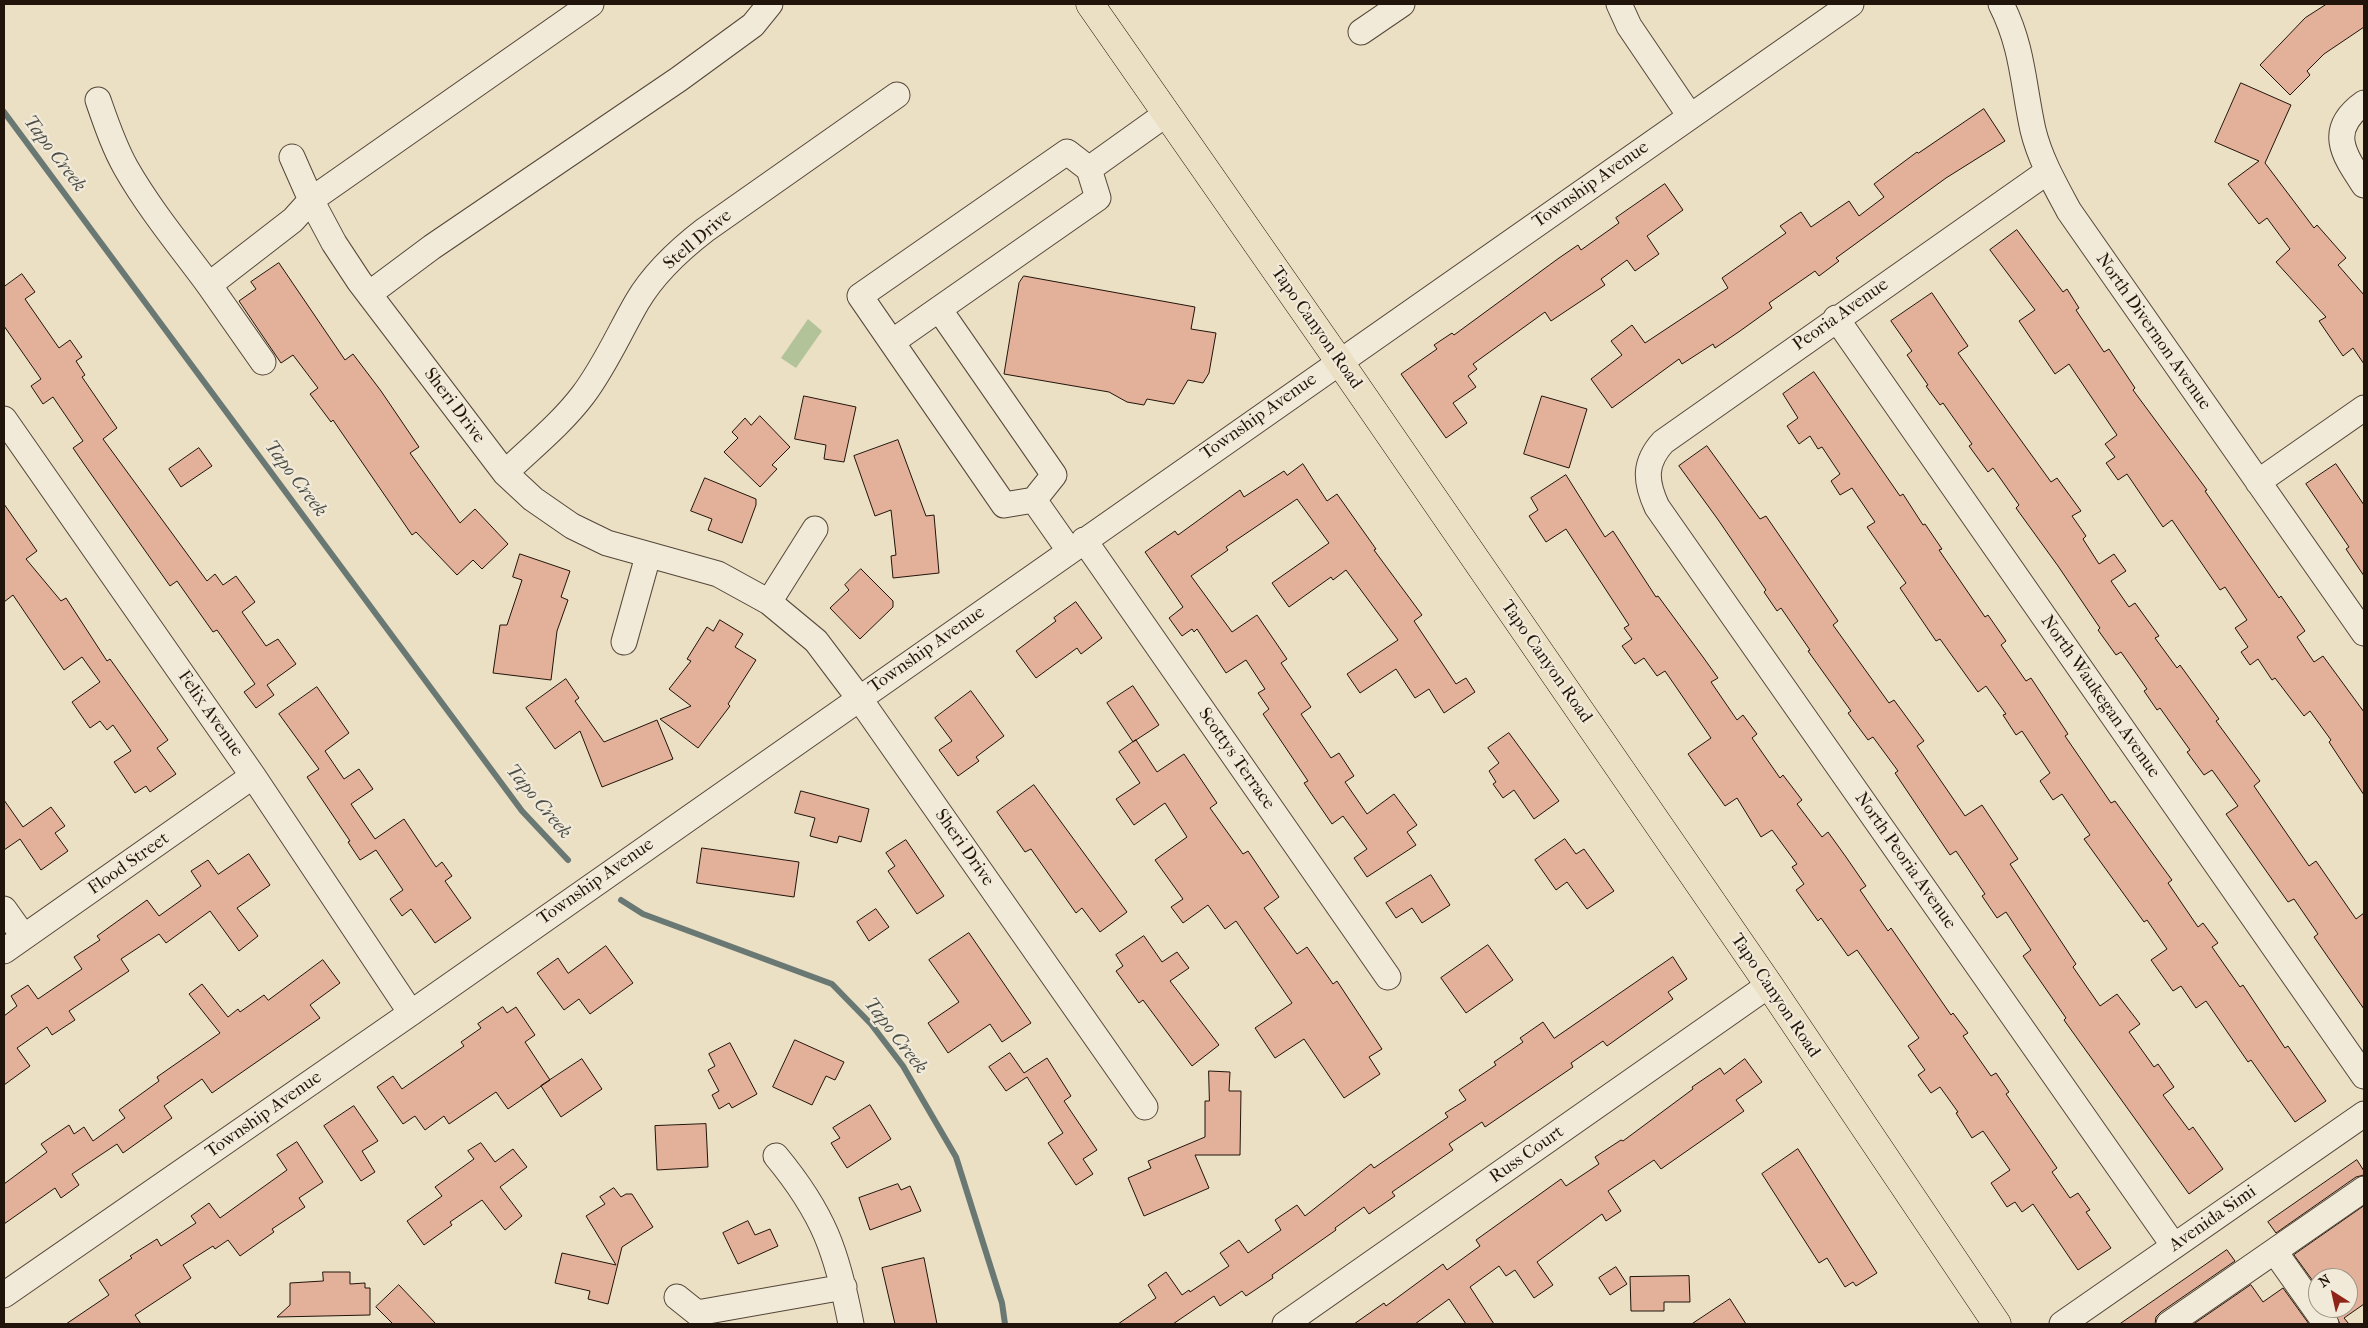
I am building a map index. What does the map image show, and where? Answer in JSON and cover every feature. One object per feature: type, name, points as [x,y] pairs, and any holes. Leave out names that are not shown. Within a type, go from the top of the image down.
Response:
[{"type":"main road","name":"Tapo Canyon Road","points":[[1090,4],[1339,361],[1769,985],[1998,1324]]},
{"type":"street","points":[[209,285],[293,220],[311,200],[591,4]]},
{"type":"street","points":[[369,294],[432,247],[694,68],[753,25],[770,4]]},
{"type":"street","points":[[1362,32],[1402,4]]},
{"type":"street","points":[[1619,4],[1629,26],[1690,116]]},
{"type":"street","name":"Township Avenue","points":[[4,1295],[411,1013],[1851,4]]},
{"type":"street","name":"North Divernon Avenue","points":[[2001,4],[2010,21],[2022,59],[2033,131],[2047,172],[2069,211],[2364,633]]},
{"type":"street","name":"Stell Drive","points":[[505,473],[583,396],[604,364],[638,300],[657,274],[679,251],[705,230],[897,95]]},
{"type":"street","points":[[98,100],[110,135],[125,168],[148,203],[263,362]]},
{"type":"street","points":[[2364,103],[2348,118],[2343,131],[2341,145],[2344,156],[2364,185]]},
{"type":"street","points":[[1089,170],[1166,114]]},
{"type":"street","points":[[892,342],[939,309],[1098,198],[1089,170],[1067,152],[860,296],[1004,505],[1034,500],[1054,475],[939,309]]},
{"type":"street","name":"Sheri Drive","points":[[292,157],[311,200],[334,243],[369,294],[505,473],[533,499],[572,526],[607,543],[718,574],[770,602],[816,641],[1145,1107]]},
{"type":"street","name":"Peoria Avenue","points":[[1648,471],[1652,454],[1663,442],[1836,318],[2047,172]]},
{"type":"street","name":"North Waukegan Avenue","points":[[1836,318],[2364,1076]]},
{"type":"street","points":[[2258,482],[2364,408]]},
{"type":"street","name":"Felix Avenue","points":[[4,419],[254,776],[411,1013]]},
{"type":"street","name":"North Peoria Avenue","points":[[1648,471],[1649,490],[1657,507],[2174,1246]]},
{"type":"street","name":"Scottys Terrace","points":[[1034,500],[1077,545],[1388,978]]},
{"type":"street","points":[[770,602],[815,529]]},
{"type":"street","points":[[624,642],[648,556]]},
{"type":"street","name":"Flood Street","points":[[14,944],[254,776]]},
{"type":"street","points":[[4,909],[14,944]]},
{"type":"street","name":"Russ Court","points":[[1289,1323],[1769,985]]},
{"type":"street","name":"Avenida Simi","points":[[2062,1324],[2364,1114]]},
{"type":"street","points":[[776,1156],[799,1184],[819,1216],[835,1253],[851,1324]]},
{"type":"street","points":[[2169,1324],[2364,1189]]},
{"type":"street","points":[[2275,1252],[2326,1324]]},
{"type":"street","points":[[677,1297],[697,1313],[844,1287]]},
{"type":"green space","points":[[808,319],[822,331],[796,368],[781,358]]},
{"type":"building","points":[[2327,4],[2364,4],[2364,27],[2324,54],[2307,71],[2310,75],[2290,95],[2260,65],[2305,18]]},
{"type":"building","points":[[2241,83],[2291,105],[2265,163],[2314,228],[2317,225],[2346,258],[2338,265],[2364,295],[2364,364],[2353,348],[2343,356],[2319,321],[2326,317],[2276,262],[2290,249],[2267,218],[2259,224],[2228,184],[2259,161],[2215,142]]},
{"type":"building","points":[[1984,109],[2005,141],[1946,178],[1836,258],[1839,261],[1819,276],[1815,271],[1769,303],[1772,308],[1715,348],[1713,344],[1682,364],[1679,359],[1612,408],[1591,379],[1622,355],[1611,341],[1632,325],[1645,343],[1728,288],[1722,278],[1786,233],[1780,226],[1801,212],[1811,227],[1849,201],[1859,216],[1884,197],[1874,184],[1917,152]]},
{"type":"building","points":[[1665,184],[1683,210],[1647,236],[1659,254],[1635,271],[1627,260],[1601,279],[1605,285],[1551,321],[1545,312],[1473,364],[1477,369],[1468,376],[1476,387],[1453,403],[1467,423],[1446,438],[1401,374],[1437,349],[1434,345],[1452,333],[1454,335],[1559,258],[1578,245],[1581,250],[1619,223],[1616,218]]},
{"type":"building","points":[[2017,230],[2063,292],[2067,289],[2079,308],[2076,310],[2104,352],[2109,349],[2135,388],[2133,390],[2207,490],[2205,491],[2279,598],[2281,596],[2305,631],[2297,637],[2314,662],[2323,656],[2364,712],[2364,795],[2329,742],[2331,740],[2310,711],[2304,716],[2275,678],[2272,680],[2258,659],[2250,665],[2241,652],[2248,647],[2235,628],[2247,620],[2225,587],[2220,590],[2172,520],[2163,527],[2127,474],[2118,480],[2106,463],[2115,457],[2105,444],[2117,435],[2069,364],[2055,374],[2019,321],[2035,310],[1990,250]]},
{"type":"building","points":[[279,263],[345,360],[353,354],[381,391],[419,447],[410,453],[460,523],[475,509],[508,544],[482,569],[473,560],[457,575],[416,532],[412,535],[333,420],[331,422],[310,394],[318,388],[293,355],[281,363],[239,301],[256,289],[251,282]]},
{"type":"building","points":[[22,274],[35,292],[25,299],[59,348],[70,340],[82,357],[76,361],[85,375],[82,377],[117,428],[103,439],[207,581],[215,574],[223,585],[236,576],[255,602],[242,612],[266,646],[278,639],[296,664],[267,685],[274,695],[256,708],[244,692],[255,684],[217,630],[213,632],[177,581],[170,586],[84,464],[73,448],[83,441],[53,397],[43,404],[31,386],[41,379],[4,326],[4,287]]},
{"type":"building","points":[[1024,276],[1195,307],[1191,329],[1216,333],[1209,373],[1203,383],[1188,380],[1174,404],[1147,399],[1144,405],[1127,402],[1109,392],[1004,374],[1019,283]]},
{"type":"building","points":[[1932,293],[1968,346],[1958,353],[2051,482],[2057,478],[2081,511],[2072,516],[2086,536],[2083,539],[2099,564],[2114,554],[2126,571],[2111,581],[2129,607],[2135,603],[2159,636],[2155,638],[2177,668],[2180,665],[2219,719],[2216,721],[2260,781],[2254,786],[2309,866],[2316,861],[2356,919],[2364,913],[2364,1009],[2314,937],[2318,934],[2294,899],[2288,902],[2226,814],[2238,806],[2212,770],[2204,775],[2187,752],[2190,750],[2160,708],[2157,710],[2144,691],[2147,689],[2121,652],[2116,655],[2098,630],[2100,628],[2016,508],[2019,505],[1993,468],[1988,472],[1969,446],[1972,444],[1943,403],[1940,405],[1926,386],[1928,385],[1907,355],[1912,351],[1891,321]]},
{"type":"building","points":[[1814,372],[1900,496],[1903,494],[1923,525],[1925,524],[1942,549],[1939,550],[1985,617],[1988,615],[2006,641],[2001,645],[2026,681],[2031,678],[2068,734],[2065,736],[2111,803],[2115,801],[2172,880],[2168,883],[2198,927],[2203,923],[2218,943],[2212,947],[2240,987],[2243,985],[2285,1048],[2288,1046],[2326,1101],[2295,1122],[2251,1060],[2248,1062],[2206,1001],[2196,1008],[2181,986],[2173,991],[2151,960],[2167,949],[2147,920],[2144,922],[2084,839],[2090,835],[2062,794],[2053,800],[2040,781],[2050,773],[2022,731],[2016,735],[2003,715],[2006,714],[1986,686],[1978,692],[1940,639],[1936,641],[1900,588],[1906,583],[1867,527],[1875,522],[1852,488],[1840,495],[1831,481],[1840,474],[1822,447],[1818,449],[1810,436],[1799,444],[1787,426],[1798,418],[1783,394]]},
{"type":"building","points":[[804,396],[856,407],[844,462],[824,459],[826,445],[795,439]]},
{"type":"building","points":[[1542,396],[1587,409],[1569,468],[1524,454]]},
{"type":"building","points":[[760,416],[790,447],[772,465],[777,469],[760,487],[724,452],[738,438],[732,432],[745,418],[751,425]]},
{"type":"building","points":[[898,440],[926,516],[934,515],[939,573],[893,578],[891,556],[896,555],[891,510],[875,516],[854,456]]},
{"type":"building","points":[[1707,446],[1760,519],[1766,516],[1838,621],[1833,625],[1889,703],[1894,700],[1924,741],[1917,746],[1965,816],[1982,805],[2018,859],[2010,864],[2076,964],[2073,967],[2100,1006],[2117,994],[2140,1024],[2129,1032],[2154,1067],[2158,1064],[2174,1087],[2163,1095],[2189,1130],[2193,1127],[2223,1169],[2189,1194],[2064,1020],[2066,1018],[2023,956],[2031,950],[2006,912],[1997,918],[1982,896],[1985,894],[1956,851],[1950,855],[1895,773],[1898,771],[1873,737],[1868,740],[1848,713],[1851,711],[1808,651],[1810,650],[1781,608],[1777,611],[1764,592],[1766,590],[1679,466]]},
{"type":"building","points":[[199,448],[212,466],[181,487],[169,469]]},
{"type":"building","points":[[1303,464],[1327,501],[1337,494],[1376,549],[1374,550],[1422,615],[1414,621],[1456,684],[1466,678],[1475,692],[1444,713],[1429,689],[1415,698],[1396,669],[1360,693],[1347,674],[1398,640],[1346,570],[1333,580],[1331,577],[1289,607],[1272,583],[1329,543],[1297,499],[1226,547],[1228,550],[1191,576],[1232,632],[1257,615],[1287,659],[1281,663],[1311,707],[1301,714],[1331,758],[1339,753],[1354,776],[1345,782],[1367,814],[1394,794],[1417,825],[1407,832],[1416,845],[1367,877],[1354,858],[1367,849],[1343,816],[1332,824],[1304,783],[1308,781],[1263,714],[1269,709],[1258,693],[1265,689],[1246,660],[1226,673],[1197,629],[1194,632],[1192,629],[1182,636],[1169,618],[1183,607],[1145,552],[1175,531],[1178,535],[1240,490],[1244,497],[1284,471],[1287,475]]},
{"type":"building","points":[[2336,464],[2364,505],[2364,576],[2346,549],[2349,547],[2306,484]]},
{"type":"building","points":[[1566,475],[1605,537],[1613,531],[1656,597],[1658,596],[1718,678],[1711,682],[1737,720],[1743,715],[1757,734],[1752,738],[1780,778],[1783,775],[1802,800],[1797,804],[1822,837],[1828,832],[1846,857],[1866,886],[1860,890],[1888,931],[1891,928],[1951,1015],[1953,1013],[1968,1033],[1963,1036],[1991,1076],[1996,1073],[2009,1092],[2006,1094],[2057,1168],[2052,1172],[2070,1198],[2078,1193],[2090,1210],[2086,1212],[2111,1248],[2078,1270],[2033,1204],[2022,1212],[2015,1202],[2007,1207],[1991,1183],[2010,1170],[1983,1131],[1972,1138],[1956,1113],[1958,1112],[1940,1087],[1931,1093],[1918,1075],[1925,1070],[1908,1046],[1919,1038],[1857,950],[1848,956],[1821,918],[1818,921],[1796,890],[1804,884],[1792,867],[1797,864],[1772,830],[1761,837],[1737,798],[1725,806],[1688,754],[1711,738],[1665,671],[1657,676],[1644,658],[1635,664],[1622,646],[1632,639],[1624,628],[1629,625],[1566,529],[1546,542],[1529,516],[1538,510],[1531,498]]},
{"type":"building","points":[[705,478],[756,499],[756,505],[742,543],[708,530],[712,519],[691,511]]},
{"type":"building","points":[[4,504],[37,551],[26,559],[61,601],[66,598],[107,661],[110,659],[168,740],[157,748],[176,774],[150,792],[146,786],[135,793],[114,762],[131,751],[113,725],[107,730],[100,721],[90,728],[72,702],[100,682],[82,657],[64,670],[13,595],[4,602]]},
{"type":"building","points":[[520,554],[570,571],[561,597],[568,600],[557,631],[551,680],[493,673],[500,625],[507,625],[522,580],[513,577]]},
{"type":"building","points":[[861,569],[893,601],[893,607],[860,639],[830,608],[849,590],[845,585]]},
{"type":"building","points":[[1076,602],[1102,638],[1081,654],[1077,648],[1036,678],[1016,651],[1056,621],[1054,618]]},
{"type":"building","points":[[720,620],[743,634],[735,647],[756,660],[728,704],[730,706],[698,748],[660,719],[691,706],[669,689],[691,661],[687,659],[707,627],[713,631]]},
{"type":"building","points":[[566,679],[579,698],[575,701],[604,742],[657,720],[673,759],[602,787],[580,731],[555,749],[526,708]]},
{"type":"building","points":[[1133,686],[1159,725],[1133,742],[1107,703]]},
{"type":"building","points":[[317,687],[349,733],[325,751],[344,779],[359,769],[373,789],[351,804],[375,839],[404,819],[436,867],[442,862],[452,876],[445,881],[471,918],[435,943],[411,909],[402,916],[390,899],[403,890],[376,850],[360,860],[348,842],[350,841],[307,777],[319,769],[279,714]]},
{"type":"building","points":[[971,691],[1004,736],[976,757],[979,761],[958,776],[939,750],[952,741],[935,718]]},
{"type":"building","points":[[1509,733],[1559,801],[1534,819],[1514,790],[1503,798],[1493,784],[1496,782],[1489,771],[1499,763],[1488,748]]},
{"type":"building","points":[[1136,740],[1157,772],[1184,754],[1217,803],[1210,808],[1243,854],[1248,851],[1279,897],[1264,908],[1297,954],[1307,947],[1333,984],[1337,981],[1382,1049],[1369,1057],[1380,1074],[1344,1098],[1304,1039],[1275,1058],[1255,1028],[1292,1003],[1236,921],[1225,929],[1208,905],[1183,923],[1171,907],[1183,899],[1155,860],[1187,837],[1165,803],[1134,825],[1116,799],[1140,783],[1119,752]]},
{"type":"building","points":[[1034,785],[1127,912],[1100,932],[1082,908],[1076,913],[1031,849],[1025,852],[997,812]]},
{"type":"building","points":[[801,791],[869,809],[861,842],[839,836],[837,843],[810,836],[815,818],[795,813]]},
{"type":"building","points":[[4,800],[23,827],[51,807],[65,826],[55,833],[68,851],[41,870],[20,839],[4,850]]},
{"type":"building","points":[[1565,839],[1576,854],[1584,849],[1614,891],[1587,909],[1567,882],[1556,890],[1535,860]]},
{"type":"building","points":[[906,840],[944,896],[917,914],[888,871],[895,866],[886,853]]},
{"type":"building","points":[[702,848],[799,862],[794,897],[697,883]]},
{"type":"building","points":[[249,854],[270,885],[237,908],[258,936],[239,951],[210,911],[166,943],[159,934],[121,959],[129,971],[69,1011],[75,1020],[52,1035],[47,1027],[17,1048],[30,1066],[4,1085],[4,1016],[17,1006],[11,996],[28,985],[38,999],[82,969],[74,957],[100,940],[97,936],[147,900],[159,916],[201,886],[191,871],[208,860],[218,874]]},
{"type":"building","points":[[1431,875],[1450,905],[1422,923],[1412,908],[1396,918],[1386,903]]},
{"type":"building","points":[[876,909],[889,927],[869,941],[857,922]]},
{"type":"building","points":[[969,933],[1031,1023],[1002,1042],[990,1024],[948,1053],[928,1023],[959,1002],[929,960]]},
{"type":"building","points":[[1144,936],[1162,962],[1177,952],[1189,968],[1170,981],[1219,1045],[1192,1066],[1143,1000],[1139,1003],[1116,971],[1123,966],[1116,955]]},
{"type":"building","points":[[1488,945],[1513,980],[1466,1013],[1441,978]]},
{"type":"building","points":[[606,946],[633,983],[590,1014],[579,999],[564,1010],[537,973],[558,958],[568,973]]},
{"type":"building","points":[[1673,957],[1687,979],[1668,992],[1673,999],[1607,1046],[1603,1041],[1571,1063],[1573,1067],[1485,1127],[1482,1122],[1449,1144],[1453,1150],[1392,1192],[1395,1196],[1369,1214],[1364,1207],[1335,1228],[1336,1230],[1272,1275],[1273,1278],[1246,1296],[1242,1291],[1220,1306],[1214,1296],[1173,1324],[1118,1324],[1156,1298],[1148,1285],[1166,1272],[1182,1295],[1189,1290],[1190,1292],[1229,1266],[1220,1253],[1239,1240],[1248,1253],[1281,1230],[1275,1220],[1297,1205],[1305,1216],[1371,1164],[1374,1168],[1448,1117],[1445,1113],[1466,1100],[1459,1090],[1496,1065],[1494,1062],[1523,1042],[1520,1038],[1543,1022],[1554,1038]]},
{"type":"building","points":[[323,960],[340,983],[310,1005],[320,1018],[212,1093],[202,1079],[164,1106],[172,1118],[123,1153],[117,1144],[72,1174],[79,1185],[61,1198],[55,1188],[4,1224],[4,1184],[47,1152],[41,1144],[69,1125],[74,1134],[84,1127],[93,1141],[125,1118],[119,1110],[159,1081],[157,1077],[220,1033],[189,994],[202,984],[228,1017],[238,1009],[240,1012],[264,995],[268,1000]]},
{"type":"building","points":[[503,1007],[507,1013],[516,1007],[535,1035],[525,1042],[550,1080],[508,1109],[496,1092],[449,1124],[444,1116],[425,1130],[415,1116],[403,1124],[377,1087],[393,1076],[402,1089],[464,1046],[461,1042],[481,1028],[478,1024]]},
{"type":"building","points":[[795,1040],[844,1062],[835,1080],[826,1076],[812,1105],[773,1087]]},
{"type":"building","points":[[730,1043],[757,1094],[732,1108],[729,1103],[719,1109],[712,1095],[719,1091],[708,1070],[715,1066],[709,1054]]},
{"type":"building","points":[[1010,1053],[1024,1073],[1047,1058],[1071,1096],[1064,1101],[1097,1150],[1083,1159],[1093,1174],[1076,1185],[1048,1143],[1063,1133],[1027,1077],[1006,1091],[989,1067]]},
{"type":"building","points":[[582,1059],[602,1089],[561,1117],[541,1086]]},
{"type":"building","points":[[1745,1059],[1762,1082],[1736,1100],[1744,1111],[1661,1169],[1654,1160],[1608,1191],[1621,1211],[1606,1221],[1602,1214],[1537,1262],[1553,1285],[1534,1298],[1515,1270],[1506,1276],[1499,1266],[1470,1287],[1494,1324],[1466,1324],[1449,1299],[1415,1324],[1354,1324],[1384,1303],[1386,1306],[1443,1264],[1447,1270],[1480,1246],[1476,1240],[1561,1179],[1566,1186],[1599,1164],[1595,1157],[1621,1140],[1623,1141],[1693,1089],[1692,1087],[1720,1068],[1724,1074]]},
{"type":"building","points":[[1209,1071],[1230,1072],[1229,1091],[1241,1091],[1240,1155],[1195,1155],[1209,1188],[1144,1216],[1128,1178],[1151,1168],[1148,1161],[1205,1137],[1205,1101],[1209,1101]]},
{"type":"building","points":[[870,1105],[891,1139],[847,1168],[831,1143],[840,1138],[833,1128]]},
{"type":"building","points":[[354,1106],[378,1141],[362,1151],[375,1172],[361,1181],[324,1126]]},
{"type":"building","points":[[706,1124],[708,1167],[657,1170],[655,1126]]},
{"type":"building","points":[[297,1142],[323,1182],[299,1198],[305,1207],[272,1229],[274,1232],[240,1256],[228,1240],[215,1249],[213,1246],[183,1265],[191,1278],[135,1315],[141,1324],[66,1324],[109,1295],[99,1280],[132,1258],[130,1256],[157,1239],[161,1246],[196,1223],[191,1216],[209,1203],[220,1218],[287,1170],[277,1155]]},
{"type":"building","points":[[481,1143],[495,1162],[513,1149],[527,1167],[500,1187],[522,1216],[505,1230],[482,1200],[450,1222],[452,1225],[424,1245],[407,1221],[442,1196],[435,1187],[474,1159],[468,1151]]},
{"type":"building","points":[[1798,1149],[1877,1273],[1856,1286],[1853,1282],[1845,1287],[1827,1258],[1819,1263],[1762,1174]]},
{"type":"building","points":[[2357,1160],[2364,1171],[2364,1175],[2356,1177],[2276,1233],[2268,1222]]},
{"type":"building","points":[[898,1184],[901,1190],[910,1186],[921,1211],[870,1230],[859,1198]]},
{"type":"building","points":[[614,1188],[621,1197],[626,1194],[632,1194],[653,1227],[622,1247],[608,1304],[588,1299],[590,1291],[555,1283],[562,1253],[616,1265],[586,1216],[605,1204],[600,1197]]},
{"type":"building","points":[[2364,1206],[2364,1304],[2358,1308],[2358,1268],[2308,1268],[2308,1274],[2294,1255]]},
{"type":"building","points":[[748,1221],[755,1235],[770,1229],[778,1246],[738,1264],[723,1233]]},
{"type":"building","points":[[2227,1250],[2235,1261],[2161,1312],[2156,1317],[2155,1324],[2120,1324]]},
{"type":"building","points":[[924,1258],[937,1324],[895,1324],[882,1268]]},
{"type":"building","points":[[1616,1267],[1627,1284],[1610,1295],[1599,1278]]},
{"type":"building","points":[[323,1272],[350,1272],[350,1284],[365,1283],[365,1288],[370,1288],[370,1315],[277,1317],[290,1305],[290,1283],[323,1281]]},
{"type":"building","points":[[1689,1276],[1690,1302],[1664,1302],[1664,1311],[1631,1311],[1630,1277]]},
{"type":"building","points":[[399,1285],[436,1324],[393,1324],[376,1307]]},
{"type":"building","points":[[2251,1285],[2263,1302],[2283,1288],[2309,1324],[2194,1324]]},
{"type":"building","points":[[1730,1299],[1746,1324],[1692,1324]]},
{"type":"building","points":[[2337,1318],[2344,1318],[2349,1324],[2340,1324]]},
{"type":"waterway","name":"Tapo Creek","points":[[4,112],[522,811],[568,860]]},
{"type":"waterway","name":"Tapo Creek","points":[[621,900],[643,914],[832,984],[871,1024],[903,1066],[956,1157],[1002,1303],[1005,1324]]}]
